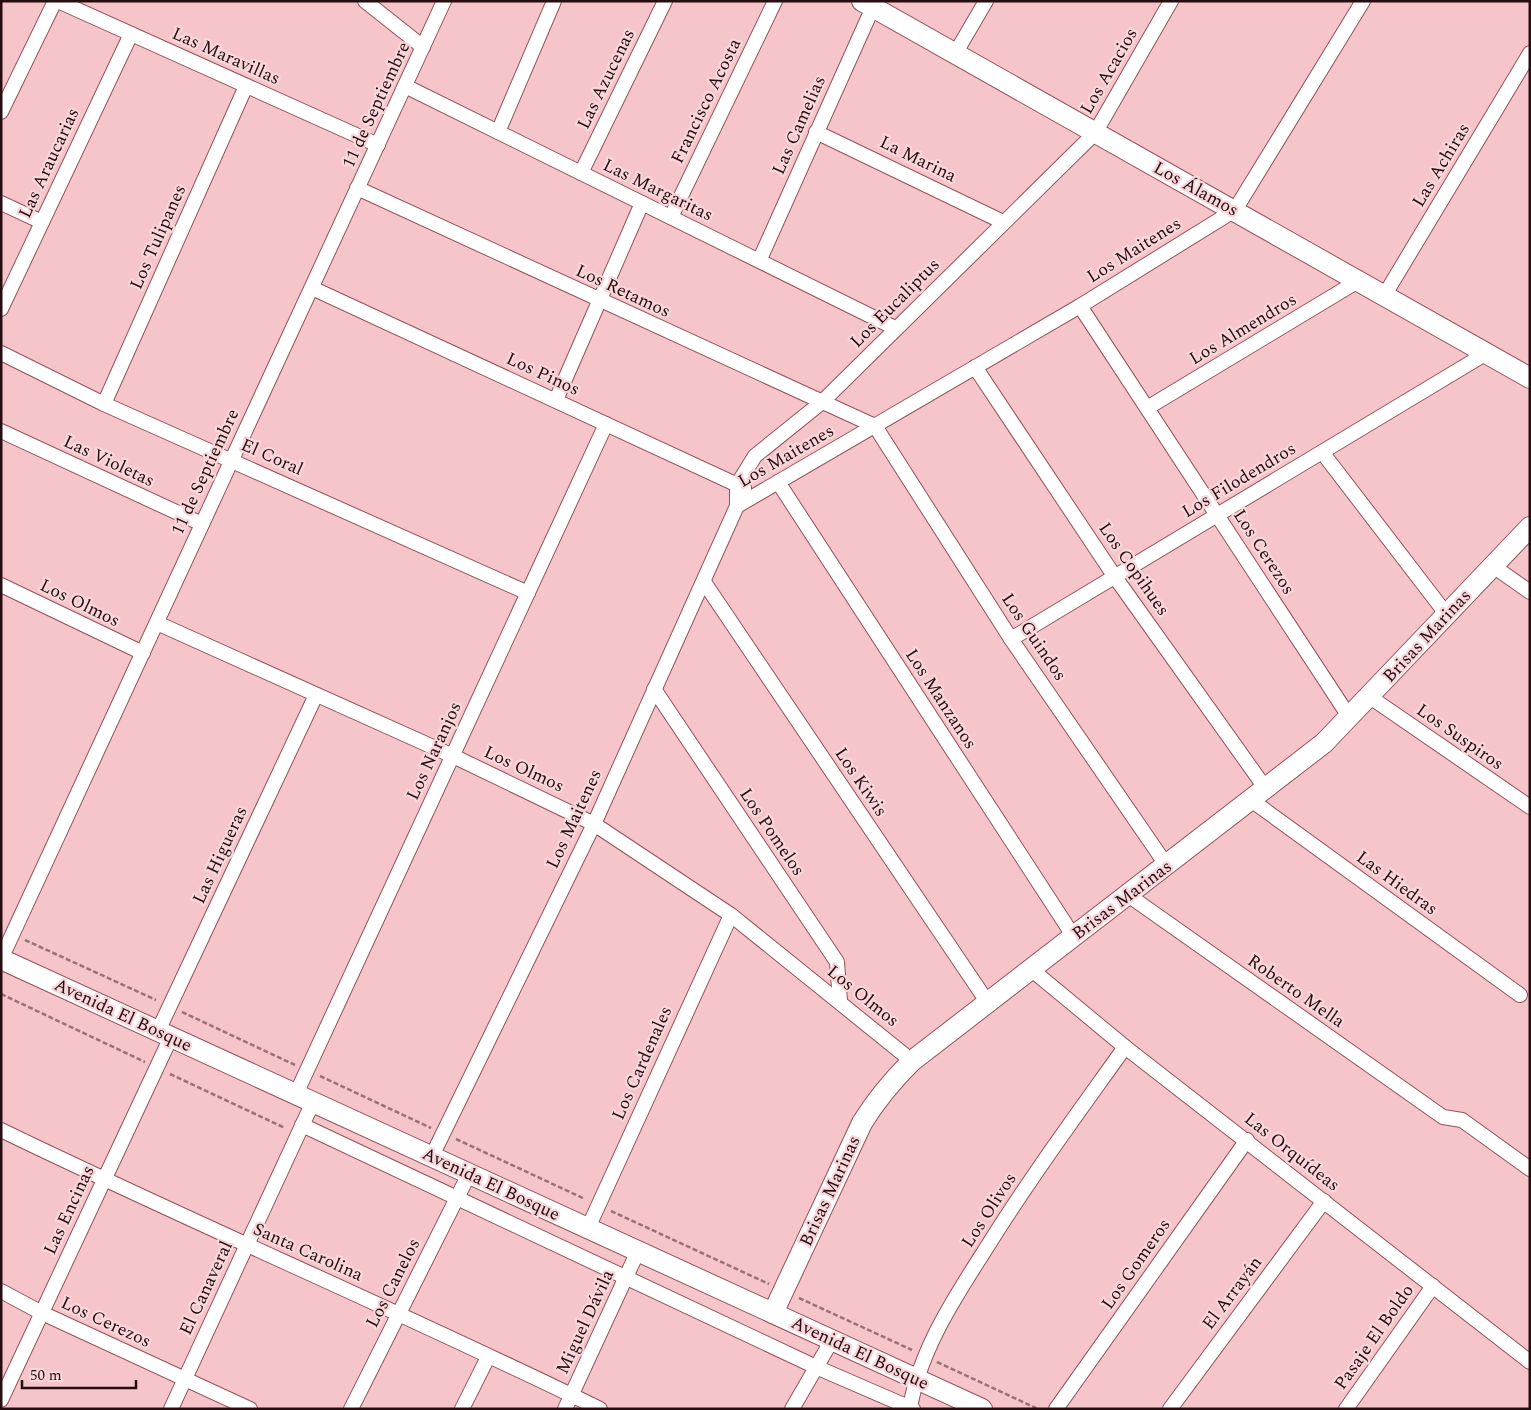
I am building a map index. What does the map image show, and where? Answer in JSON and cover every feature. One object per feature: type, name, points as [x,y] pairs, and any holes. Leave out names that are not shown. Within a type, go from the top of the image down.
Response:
[{"type":"street","points":[[1,112],[55,1]]},
{"type":"street","name":"Las Maravillas","points":[[58,1],[378,145]]},
{"type":"street","points":[[365,1],[423,47]]},
{"type":"street","name":"11 de Septiembre","points":[[1,959],[444,1]]},
{"type":"street","points":[[498,132],[554,1]]},
{"type":"street","name":"Las Azucenas","points":[[581,173],[665,1]]},
{"type":"street","name":"Francisco Acosta","points":[[671,217],[775,1]]},
{"type":"street","points":[[955,54],[986,1]]},
{"type":"street","name":"Los Acacios","points":[[1095,133],[1171,1]]},
{"type":"street","name":"Los Maitenes","points":[[432,1156],[594,824],[737,506],[1080,306],[1235,210],[1363,1]]},
{"type":"street","name":"Los Álamos","points":[[868,4],[1235,210],[1485,354],[1529,376]]},
{"type":"street","name":"Las Camelias","points":[[760,259],[816,132],[868,4]]},
{"type":"street","name":"Las Araucarias","points":[[1,308],[131,34]]},
{"type":"street","name":"Las Achiras","points":[[1384,296],[1530,54]]},
{"type":"street","name":"Los Tulipanes","points":[[104,404],[246,86]]},
{"type":"street","name":"Las Margaritas","points":[[405,86],[760,259],[895,328]]},
{"type":"street","name":"La Marina","points":[[816,132],[1003,222]]},
{"type":"street","name":"Los Eucaliptus","points":[[737,485],[755,456],[822,402],[1095,133]]},
{"type":"street","name":"Los Retamos","points":[[358,188],[874,426]]},
{"type":"street","points":[[1,203],[42,222]]},
{"type":"street","points":[[556,400],[642,203]]},
{"type":"street","name":"Los Almendros","points":[[1148,408],[1358,281]]},
{"type":"street","name":"Los Pinos","points":[[312,288],[758,494]]},
{"type":"street","name":"Los Cerezos","points":[[1080,306],[1350,718]]},
{"type":"street","name":"El Coral","points":[[1,353],[104,404],[528,593]]},
{"type":"street","name":"Los Filodendros","points":[[1012,639],[1485,354]]},
{"type":"street","name":"Los Copihues","points":[[975,367],[1259,795]]},
{"type":"street","name":"Los Naranjos","points":[[305,1098],[307,1070],[606,424]]},
{"type":"street","name":"Los Guindos","points":[[874,426],[1012,639],[1167,866]]},
{"type":"street","name":"Las Violetas","points":[[1,431],[202,524]]},
{"type":"street","points":[[1322,452],[1447,614]]},
{"type":"street","name":"Los Manzanos","points":[[778,482],[1074,937]]},
{"type":"street","points":[[737,485],[737,506]]},
{"type":"street","name":"Brisas Marinas","points":[[773,1313],[862,1123],[885,1090],[912,1061],[1317,749],[1350,718],[1530,527]]},
{"type":"street","points":[[1493,566],[1530,592]]},
{"type":"street","name":"Los Kiwis","points":[[704,582],[988,1003]]},
{"type":"street","name":"Los Olmos","points":[[1,586],[143,653]]},
{"type":"street","name":"Los Olmos","points":[[156,623],[452,756],[594,824],[732,915],[912,1061]]},
{"type":"street","name":"Los Pomelos","points":[[654,689],[837,962],[840,1001]]},
{"type":"street","name":"Las Higueras","points":[[164,1034],[169,1006],[316,695]]},
{"type":"street","name":"Los Suspiros","points":[[1370,697],[1530,807]]},
{"type":"street","name":"Las Hiedras","points":[[1259,795],[1520,995]]},
{"type":"street","name":"Roberto Mella","points":[[1128,895],[1443,1117],[1462,1120],[1530,1169]]},
{"type":"street","name":"Los Cardenales","points":[[588,1228],[732,915]]},
{"type":"street","name":"Avenida El Bosque","points":[[1,959],[982,1409]]},
{"type":"street","name":"Las Orquídeas","points":[[1032,970],[1126,1046],[1530,1362]]},
{"type":"street","name":"Las Encinas","points":[[3,1392],[104,1180],[164,1034]]},
{"type":"street","name":"Los Olivos","points":[[912,1408],[915,1378],[948,1308],[1023,1190],[1126,1046]]},
{"type":"street","name":"El Canaveral","points":[[171,1409],[302,1125],[305,1098]]},
{"type":"street","name":"Avenida El Bosque","points":[[302,1125],[816,1367],[912,1408]]},
{"type":"street","name":"Santa Carolina","points":[[1,1130],[246,1246],[399,1313],[600,1409]]},
{"type":"street","name":"Los Gomeros","points":[[1056,1409],[1247,1140]]},
{"type":"street","name":"Los Canelos","points":[[350,1409],[470,1174]]},
{"type":"street","name":"El Arrayán","points":[[1170,1409],[1324,1201]]},
{"type":"street","name":"Miguel Dávila","points":[[566,1409],[638,1251]]},
{"type":"street","name":"Pasaje El Boldo","points":[[1346,1409],[1433,1286]]},
{"type":"street","name":"Los Cerezos","points":[[1,1291],[42,1313],[250,1409]]},
{"type":"street","points":[[792,1409],[832,1340]]},
{"type":"street","points":[[462,1409],[488,1357]]},
{"type":"path","points":[[13,934],[1038,1409]]}]
